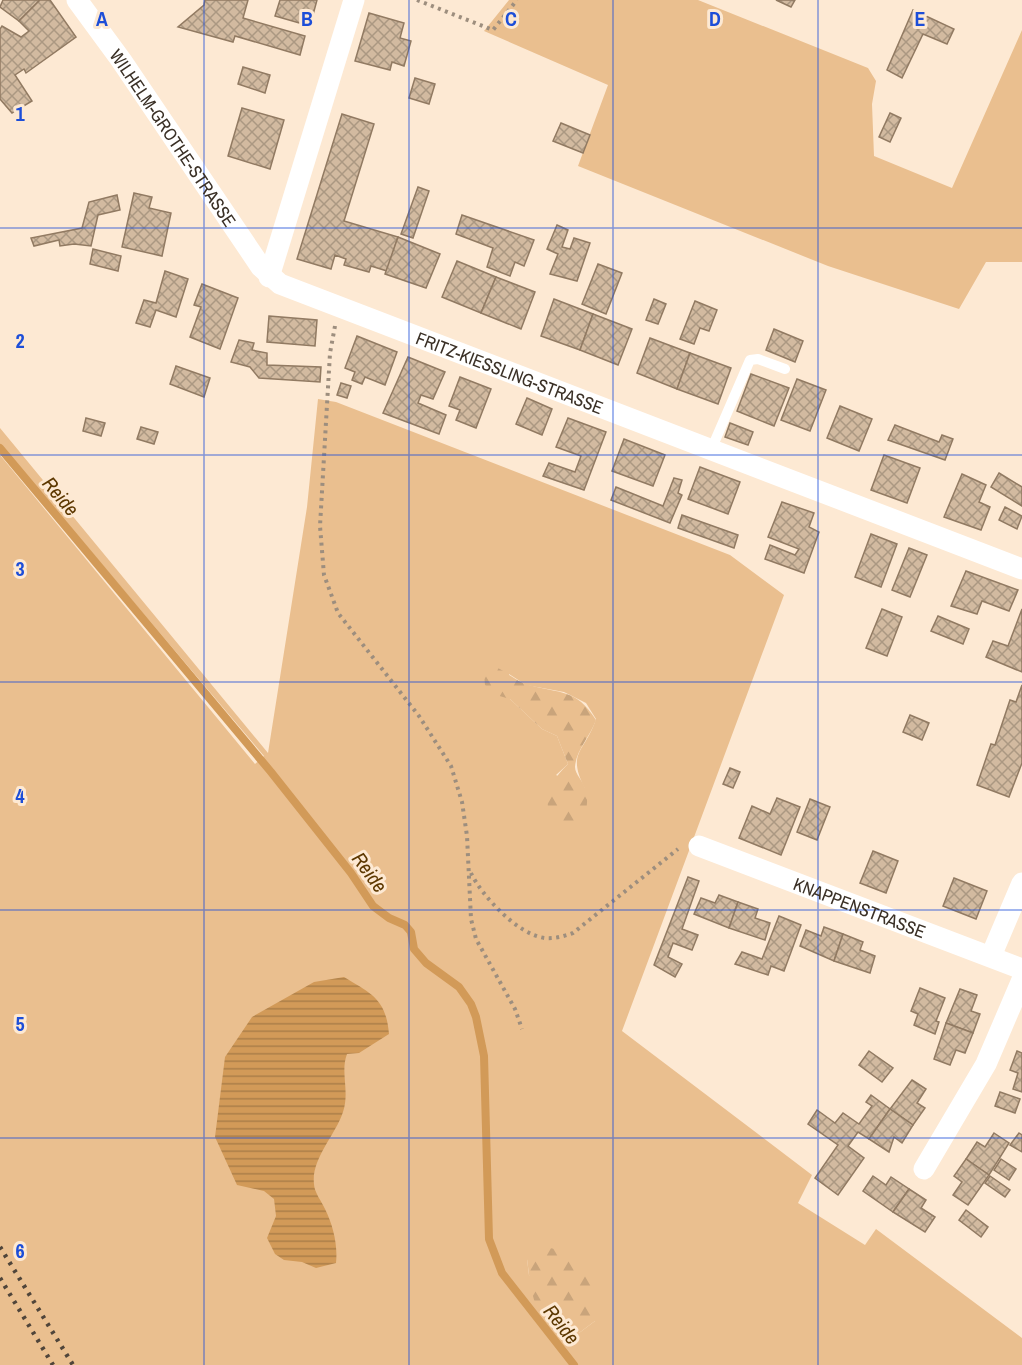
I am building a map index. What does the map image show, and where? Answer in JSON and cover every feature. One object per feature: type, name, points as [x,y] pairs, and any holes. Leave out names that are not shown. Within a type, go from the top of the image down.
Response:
[{"type":"street","name":"WILHELM-GROTHE-STRASSE","points":[[76,0],[121,60],[269,277]]},
{"type":"street","points":[[269,277],[354,0]]},
{"type":"street","name":"FRITZ-KIESSLING-STRASSE","points":[[269,277],[338,306],[1022,569]]},
{"type":"street","name":"KNAPPENSTRASSE","points":[[699,846],[1022,969]]},
{"type":"street","points":[[991,956],[1022,883]]},
{"type":"street","points":[[924,1169],[986,1064],[1022,980]]},
{"type":"lane","points":[[711,450],[750,360],[758,359],[785,369]]},
{"type":"path","points":[[417,0],[493,30],[517,0]]},
{"type":"path","points":[[338,306],[330,353],[320,526],[324,575],[338,613],[419,716],[451,766],[462,802],[471,872],[470,898],[476,939],[522,1029]]},
{"type":"path","points":[[471,872],[483,893],[508,918],[543,938],[558,938],[573,933],[682,846],[688,843],[699,846]]},
{"type":"green space","points":[[509,0],[698,0],[868,68],[876,81],[872,104],[874,156],[952,188],[1022,30],[1022,262],[986,262],[959,309],[828,266],[578,166],[608,85],[484,31]]},
{"type":"green space","points":[[318,399],[336,402],[730,555],[784,595],[622,1031],[812,1175],[798,1203],[865,1245],[876,1229],[1022,1338],[1022,1365],[0,1365],[0,455],[255,764],[264,756],[0,444],[0,428],[268,753],[307,507]],"holes":[[[509,674],[526,685],[564,692],[586,703],[596,719],[577,759],[577,767],[585,789],[556,775],[568,764],[557,736],[542,729],[510,699]],[[527,1259],[595,1321],[579,1333],[529,1275]]]},
{"type":"green space","points":[[496,667],[525,684],[574,697],[589,710],[596,720],[576,761],[576,772],[585,788],[587,802],[584,814],[572,826],[565,829],[556,822],[548,806],[548,797],[554,780],[568,764],[557,736],[542,729],[510,699],[496,695],[485,685],[484,674],[487,668]]},
{"type":"green space","points":[[538,1247],[565,1253],[576,1260],[591,1280],[595,1293],[595,1321],[579,1333],[561,1336],[544,1321],[539,1313],[532,1292],[527,1259]]},
{"type":"shaded area","points":[[344,977],[370,993],[381,1005],[389,1034],[359,1053],[347,1054],[344,1068],[346,1097],[343,1112],[320,1157],[314,1175],[315,1190],[328,1215],[334,1235],[336,1263],[316,1268],[302,1262],[284,1260],[275,1254],[267,1238],[276,1216],[274,1199],[264,1191],[237,1185],[215,1137],[225,1057],[252,1017],[314,982]]},
{"type":"building","points":[[3,0],[40,0],[19,21],[0,7]]},
{"type":"building","points":[[40,0],[50,0],[76,37],[26,73],[24,69],[15,75],[32,101],[12,113],[0,99],[0,29],[2,26],[21,37],[29,31],[19,21]]},
{"type":"building","points":[[205,0],[248,0],[243,18],[305,36],[300,55],[235,36],[233,42],[178,27],[204,5]]},
{"type":"building","points":[[280,0],[317,0],[310,26],[275,16]]},
{"type":"building","points":[[776,0],[795,0],[791,7]]},
{"type":"building","points":[[913,10],[954,29],[947,44],[923,34],[902,78],[887,70]]},
{"type":"building","points":[[369,13],[404,23],[400,38],[411,41],[404,66],[392,62],[390,70],[355,61]]},
{"type":"building","points":[[243,67],[270,75],[265,93],[238,84]]},
{"type":"building","points":[[415,78],[435,84],[429,104],[409,98]]},
{"type":"building","points":[[242,108],[284,120],[270,169],[228,156]]},
{"type":"building","points":[[890,113],[901,118],[890,142],[879,137]]},
{"type":"building","points":[[342,114],[374,124],[344,221],[398,237],[387,271],[371,266],[369,272],[344,265],[346,259],[335,255],[331,269],[297,259]]},
{"type":"building","points":[[561,123],[590,135],[583,153],[553,141]]},
{"type":"building","points":[[418,187],[429,191],[413,238],[401,234]]},
{"type":"building","points":[[134,193],[152,197],[149,208],[171,213],[162,256],[122,247]]},
{"type":"building","points":[[117,195],[120,210],[98,215],[91,246],[74,244],[60,246],[59,240],[34,246],[31,238],[82,228],[89,202]]},
{"type":"building","points":[[462,215],[534,240],[524,266],[515,262],[510,276],[487,267],[493,248],[456,234]]},
{"type":"building","points":[[557,225],[568,230],[562,247],[570,249],[574,238],[590,243],[577,281],[550,274],[558,254],[547,249]]},
{"type":"building","points":[[398,237],[440,254],[426,288],[385,274]]},
{"type":"building","points":[[93,249],[121,256],[118,271],[90,264]]},
{"type":"building","points":[[457,261],[496,277],[481,313],[442,297]]},
{"type":"building","points":[[598,264],[622,273],[606,314],[582,304]]},
{"type":"building","points":[[165,271],[188,279],[176,317],[156,310],[150,327],[136,323],[144,300],[156,303]]},
{"type":"building","points":[[496,277],[535,292],[521,329],[481,313]]},
{"type":"building","points":[[202,284],[238,298],[220,349],[190,337],[201,307],[194,305]]},
{"type":"building","points":[[554,299],[593,314],[580,350],[541,336]]},
{"type":"building","points":[[654,299],[666,304],[658,324],[646,320]]},
{"type":"building","points":[[695,301],[717,310],[709,331],[700,328],[694,344],[680,339]]},
{"type":"building","points":[[593,314],[632,329],[618,365],[580,350]]},
{"type":"building","points":[[269,316],[317,320],[315,346],[267,342]]},
{"type":"building","points":[[774,329],[803,341],[795,362],[766,350]]},
{"type":"building","points":[[357,336],[397,352],[385,385],[365,377],[362,384],[352,380],[355,372],[345,368]]},
{"type":"building","points":[[650,338],[690,353],[677,389],[637,373]]},
{"type":"building","points":[[239,340],[254,343],[252,350],[267,353],[267,365],[321,367],[320,382],[259,378],[250,367],[231,362]]},
{"type":"building","points":[[690,353],[731,368],[718,404],[677,389]]},
{"type":"building","points":[[408,357],[445,372],[433,399],[421,395],[418,403],[446,415],[439,434],[383,413]]},
{"type":"building","points":[[176,366],[210,378],[204,397],[170,384]]},
{"type":"building","points":[[751,374],[789,388],[774,426],[737,411]]},
{"type":"building","points":[[460,377],[491,389],[476,428],[456,420],[460,410],[449,406]]},
{"type":"building","points":[[797,379],[826,390],[810,431],[781,420]]},
{"type":"building","points":[[341,383],[351,386],[347,398],[337,395]]},
{"type":"building","points":[[527,398],[552,409],[542,435],[516,424]]},
{"type":"building","points":[[840,406],[872,419],[859,451],[827,438]]},
{"type":"building","points":[[86,418],[105,423],[101,436],[83,431]]},
{"type":"building","points":[[568,418],[606,432],[584,490],[543,476],[549,463],[575,472],[581,456],[556,447]]},
{"type":"building","points":[[730,423],[753,432],[748,445],[725,437]]},
{"type":"building","points":[[895,425],[939,442],[942,435],[953,439],[945,460],[888,440]]},
{"type":"building","points":[[141,427],[158,432],[154,444],[137,439]]},
{"type":"building","points":[[624,439],[665,455],[653,486],[612,471]]},
{"type":"building","points":[[884,455],[920,468],[907,503],[871,490]]},
{"type":"building","points":[[700,467],[740,482],[728,514],[688,499]]},
{"type":"building","points":[[999,473],[1022,487],[1022,506],[991,487]]},
{"type":"building","points":[[962,474],[986,485],[979,502],[990,507],[981,530],[944,517]]},
{"type":"building","points":[[674,478],[682,480],[678,493],[682,495],[670,523],[611,500],[616,487],[663,506]]},
{"type":"building","points":[[782,502],[814,513],[809,527],[819,532],[804,573],[765,559],[770,545],[795,555],[799,549],[768,537]]},
{"type":"building","points":[[1005,507],[1022,516],[1017,529],[999,520]]},
{"type":"building","points":[[682,515],[738,535],[734,548],[678,528]]},
{"type":"building","points":[[871,534],[897,544],[881,587],[855,577]]},
{"type":"building","points":[[909,548],[927,555],[910,597],[892,590]]},
{"type":"building","points":[[966,571],[1018,590],[1009,611],[982,601],[977,614],[951,606]]},
{"type":"building","points":[[882,609],[902,617],[887,656],[866,648]]},
{"type":"building","points":[[1022,609],[1022,672],[986,657],[993,641],[1008,646]]},
{"type":"building","points":[[938,616],[969,629],[963,644],[931,631]]},
{"type":"building","points":[[1022,685],[1022,763],[1009,797],[977,785],[991,744],[995,745],[1010,700],[1016,702]]},
{"type":"building","points":[[910,715],[929,723],[922,740],[903,732]]},
{"type":"building","points":[[730,768],[740,772],[733,788],[723,784]]},
{"type":"building","points":[[777,798],[800,807],[781,855],[739,838],[752,806],[770,814]]},
{"type":"building","points":[[810,799],[830,807],[817,840],[797,832]]},
{"type":"building","points":[[873,851],[898,861],[886,893],[860,883]]},
{"type":"building","points":[[688,877],[699,881],[682,929],[698,935],[692,950],[673,943],[668,957],[682,964],[675,977],[654,965]]},
{"type":"building","points":[[954,878],[987,891],[976,919],[943,906]]},
{"type":"building","points":[[719,895],[738,902],[729,928],[694,914],[701,898],[715,903]]},
{"type":"building","points":[[738,902],[758,909],[755,918],[770,923],[765,940],[729,928]]},
{"type":"building","points":[[779,916],[801,925],[784,971],[771,966],[768,975],[735,964],[742,952],[762,959]]},
{"type":"building","points":[[824,927],[843,934],[834,961],[800,946],[806,930],[821,936]]},
{"type":"building","points":[[843,934],[863,942],[860,950],[875,956],[870,973],[834,961]]},
{"type":"building","points":[[920,988],[945,998],[936,1021],[939,1022],[935,1034],[914,1025],[918,1014],[911,1011]]},
{"type":"building","points":[[960,989],[977,995],[971,1011],[980,1014],[973,1033],[946,1023]]},
{"type":"building","points":[[946,1023],[973,1033],[965,1053],[956,1050],[950,1065],[934,1059]]},
{"type":"building","points":[[869,1051],[893,1068],[882,1082],[859,1065]]},
{"type":"building","points":[[1017,1051],[1022,1053],[1022,1092],[1013,1089],[1018,1073],[1010,1070]]},
{"type":"building","points":[[912,1080],[926,1089],[917,1103],[925,1108],[913,1125],[890,1109]]},
{"type":"building","points":[[1000,1092],[1020,1099],[1015,1113],[995,1106]]},
{"type":"building","points":[[871,1095],[890,1109],[869,1139],[858,1132],[848,1146],[864,1158],[838,1195],[815,1178],[838,1145],[808,1124],[817,1110],[835,1123],[843,1113],[859,1124],[872,1106],[866,1102]]},
{"type":"building","points":[[890,1109],[913,1125],[902,1143],[894,1137],[889,1152],[869,1139]]},
{"type":"building","points":[[994,1133],[1009,1143],[989,1175],[966,1159],[977,1142],[985,1147]]},
{"type":"building","points":[[1019,1133],[1022,1135],[1022,1152],[1010,1145]]},
{"type":"building","points":[[966,1159],[989,1175],[968,1205],[953,1195],[962,1182],[954,1176]]},
{"type":"building","points":[[1001,1159],[1016,1169],[1009,1180],[994,1170]]},
{"type":"building","points":[[873,1176],[886,1185],[891,1177],[909,1189],[893,1212],[863,1191]]},
{"type":"building","points":[[990,1176],[1010,1190],[1005,1197],[985,1183]]},
{"type":"building","points":[[909,1189],[926,1200],[921,1208],[935,1217],[925,1232],[893,1212]]},
{"type":"building","points":[[966,1210],[988,1227],[981,1237],[959,1220]]},
{"type":"waterway","name":"Reide","points":[[0,448],[271,772],[351,873],[373,906],[389,918],[405,925],[411,932],[414,949],[426,963],[459,987],[471,1004],[484,1056],[489,1239],[502,1273],[574,1365]]},
{"type":"railway","points":[[0,1247],[73,1365]]},
{"type":"railway","points":[[0,1278],[53,1365]]}]
